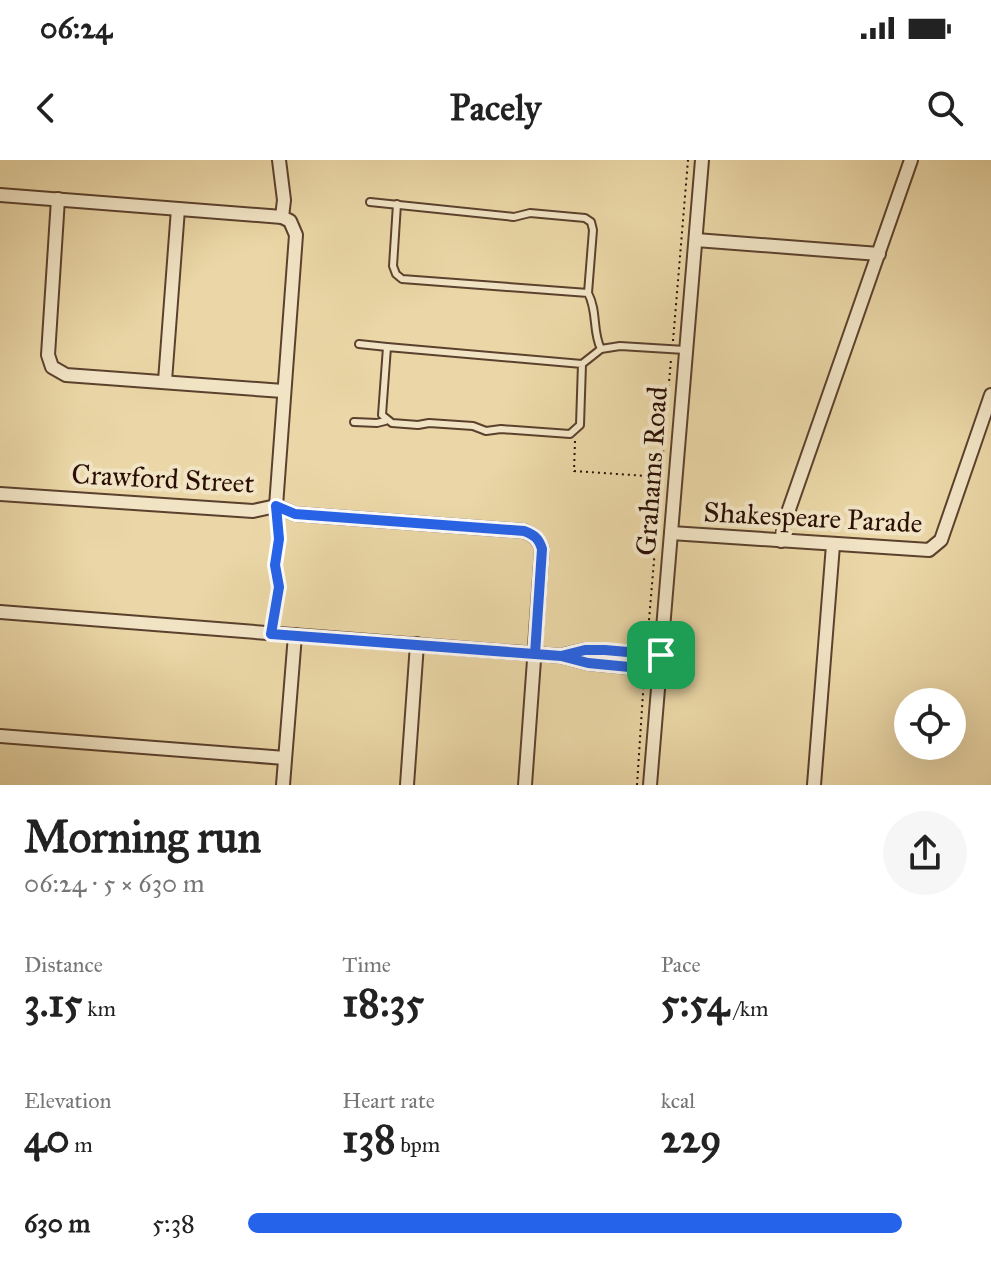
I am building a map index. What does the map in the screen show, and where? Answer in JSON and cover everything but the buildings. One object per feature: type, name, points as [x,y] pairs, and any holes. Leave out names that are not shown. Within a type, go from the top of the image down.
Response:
[{"type":"street","points":[[279,160],[284,200],[282,217]]},
{"type":"street","name":"Grahams Road","points":[[650,785],[671,533],[678,349],[696,240],[702,160]]},
{"type":"street","points":[[781,541],[786,518],[911,160]]},
{"type":"street","points":[[0,195],[282,217],[294,227],[296,235],[276,506]]},
{"type":"street","points":[[58,199],[48,355],[52,367],[66,375],[283,391]]},
{"type":"street","points":[[165,381],[178,209]]},
{"type":"street","points":[[696,240],[879,254]]},
{"type":"street","name":"Shakespeare Parade","points":[[671,533],[921,551],[935,546],[941,540],[991,395]]},
{"type":"street","name":"Crawford Street","points":[[0,494],[253,511],[276,506],[295,514],[524,531],[533,534],[540,541],[542,549],[535,654]]},
{"type":"street","points":[[814,785],[833,545]]},
{"type":"street","points":[[0,612],[561,656],[588,663],[660,670]]},
{"type":"street","points":[[283,785],[295,635]]},
{"type":"street","points":[[407,785],[417,644]]},
{"type":"street","points":[[561,656],[585,650],[661,655]]},
{"type":"street","points":[[525,785],[535,654]]},
{"type":"street","points":[[0,736],[285,758]]},
{"type":"lane","points":[[370,202],[514,217],[530,213],[585,218],[591,222],[593,230],[588,293],[596,312],[595,332],[601,349]]},
{"type":"lane","points":[[397,204],[393,266],[402,279],[588,293]]},
{"type":"lane","points":[[359,344],[582,364],[601,349],[635,345],[678,349]]},
{"type":"lane","points":[[385,421],[381,410],[387,347]]},
{"type":"lane","points":[[354,422],[429,423],[473,426],[486,431],[501,429],[570,434],[580,425],[582,364]]},
{"type":"path","points":[[647,645],[662,477],[678,349],[688,160]]},
{"type":"path","points":[[576,431],[574,471],[662,477]]},
{"type":"path","points":[[271,634],[279,587],[275,565],[279,539],[276,506]]},
{"type":"path","points":[[637,785],[644,677]]},
{"type":"route","points":[[661,655],[605,650],[585,650],[561,656],[535,654],[542,549],[540,541],[533,534],[295,514],[276,506],[279,546],[275,565],[279,587],[271,634],[561,656],[588,663],[660,670],[661,655]]}]
